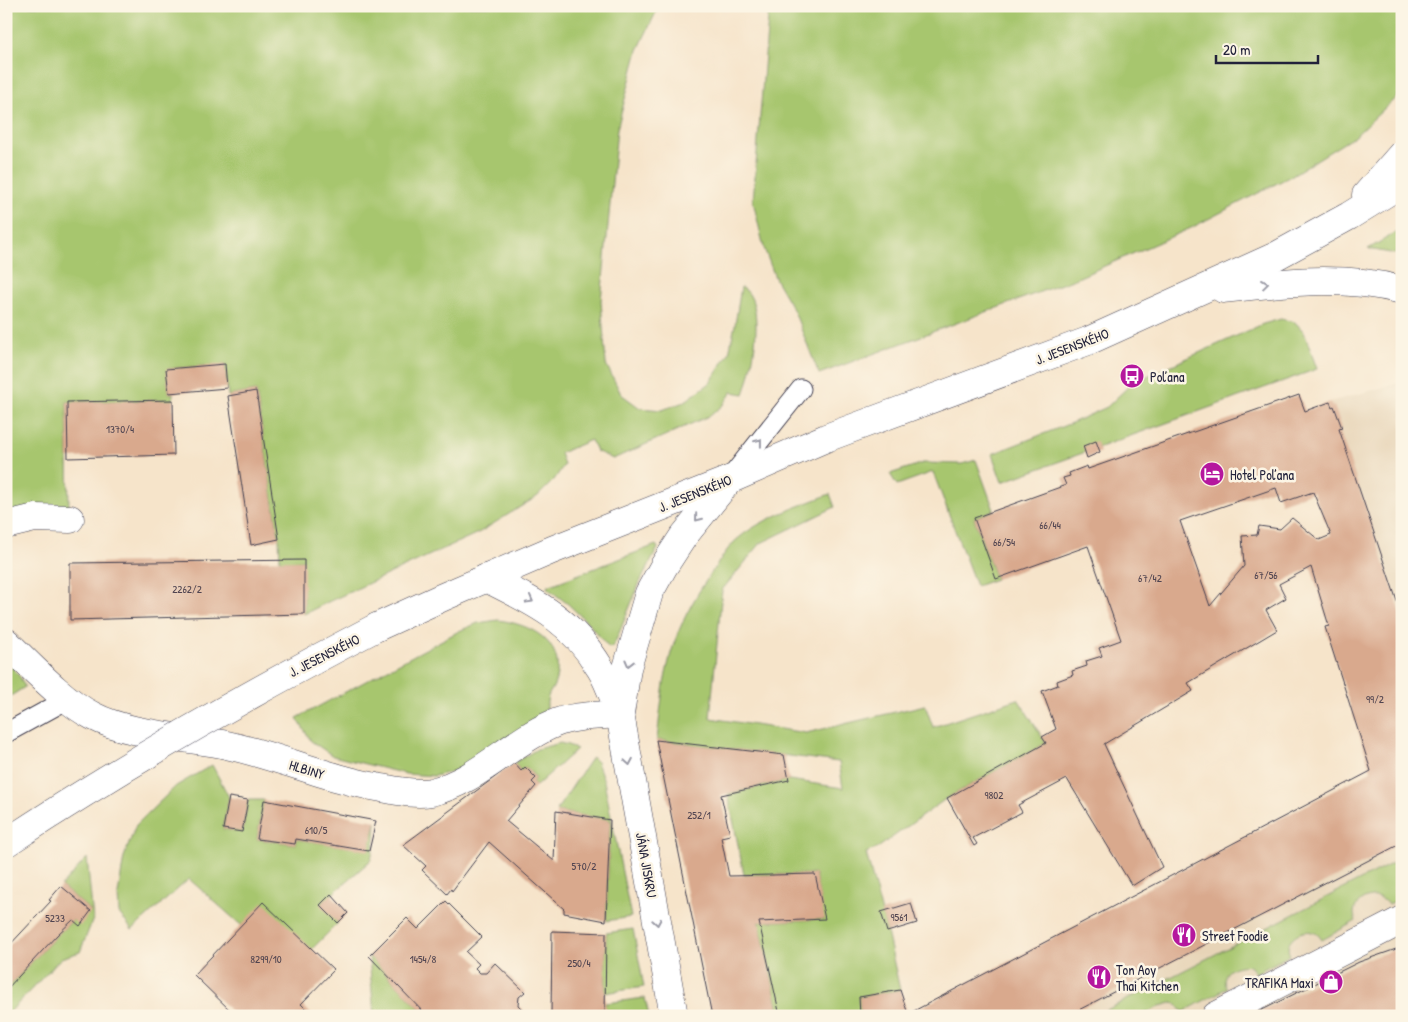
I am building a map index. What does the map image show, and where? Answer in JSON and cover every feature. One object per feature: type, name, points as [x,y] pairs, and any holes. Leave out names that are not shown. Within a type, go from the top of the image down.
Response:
[{"type":"street","points":[[1349,216],[1402,154]]},
{"type":"street","name":"J. JESENSKÉHO","points":[[6,843],[70,801],[231,705],[377,627],[552,550],[883,416],[1088,341],[1276,256],[1349,216],[1402,183]]},
{"type":"street","points":[[1199,292],[1286,282],[1330,280],[1379,284],[1402,290]]},
{"type":"street","name":"JÁNA JISKRU","points":[[620,714],[627,668],[649,593],[683,537],[728,480]]},
{"type":"street","points":[[6,525],[36,518],[70,519]]},
{"type":"street","name":"JÁNA JISKRU","points":[[486,578],[532,601],[558,617],[579,637],[601,669],[620,714],[674,1016]]},
{"type":"street","name":"HLBINY","points":[[6,642],[68,699],[92,716],[120,726],[223,744],[358,784],[398,791],[430,792],[457,783],[554,723],[588,716],[620,714]]},
{"type":"street","points":[[1216,1016],[1402,920]]},
{"type":"lane","points":[[728,480],[801,389]]},
{"type":"lane","points":[[6,733],[68,699]]},
{"type":"shaded area","points":[[1402,382],[1402,616],[1339,429],[1342,428],[1334,406],[1332,407],[1330,402]]},
{"type":"shaded area","points":[[1402,843],[1402,946],[1359,962],[1250,1016],[1067,1016]]},
{"type":"green space","points":[[6,6],[659,6],[638,50],[617,129],[601,301],[606,364],[621,394],[640,408],[662,410],[684,402],[710,383],[729,353],[741,287],[749,294],[754,306],[756,321],[754,354],[744,394],[732,392],[723,405],[711,415],[613,459],[596,451],[591,440],[560,453],[564,465],[554,480],[538,496],[480,532],[304,614],[303,560],[280,561],[279,539],[256,391],[228,396],[225,364],[167,369],[169,393],[173,393],[173,400],[67,402],[69,509],[6,513]]},
{"type":"green space","points":[[769,6],[1402,6],[1402,92],[1355,136],[1289,177],[1191,228],[1075,279],[819,374],[794,311],[776,280],[764,248],[753,201]]},
{"type":"green space","points":[[1402,229],[1402,255],[1368,249]]},
{"type":"green space","points":[[1281,319],[1295,322],[1304,332],[1317,369],[1002,482],[992,454],[1107,407],[1132,383],[1263,324]]},
{"type":"green space","points":[[976,460],[994,510],[974,518],[996,579],[976,586],[933,472],[897,485],[890,474],[923,463],[962,464]]},
{"type":"green space","points":[[830,494],[835,507],[761,543],[722,590],[710,718],[806,733],[925,705],[933,727],[1018,699],[1046,743],[947,798],[879,847],[866,853],[900,990],[859,997],[860,1016],[780,1016],[759,922],[824,919],[815,874],[744,875],[728,794],[789,780],[843,788],[839,762],[657,740],[664,683],[675,640],[705,582],[723,556],[735,541],[768,519]]},
{"type":"green space","points":[[656,545],[658,548],[640,582],[617,638],[613,646],[609,648],[589,624],[568,604],[547,588],[548,586]]},
{"type":"green space","points":[[498,620],[533,630],[550,645],[555,654],[557,666],[556,679],[548,698],[547,708],[530,725],[459,770],[434,776],[406,774],[333,756],[311,741],[297,718],[459,631],[478,623]]},
{"type":"green space","points":[[6,660],[20,677],[25,687],[6,699]]},
{"type":"green space","points":[[560,743],[577,749],[536,786],[532,782],[536,778],[526,767],[521,771],[514,763],[537,749]]},
{"type":"green space","points":[[592,757],[597,762],[604,781],[631,917],[606,921],[610,820],[556,811]]},
{"type":"green space","points":[[212,765],[229,797],[223,829],[242,832],[248,800],[264,800],[257,839],[295,844],[296,839],[369,850],[376,821],[371,860],[321,904],[338,923],[312,949],[241,925],[189,879],[132,930],[119,913],[118,894],[124,857],[136,825],[176,786]]},
{"type":"green space","points":[[87,858],[93,919],[80,952],[61,958],[6,1016],[6,990],[73,920],[91,911],[61,886]]},
{"type":"green space","points":[[1401,859],[1401,898],[1388,905],[1377,897],[1364,899],[1355,908],[1356,921],[1322,940],[1317,934],[1311,932],[1298,934],[1289,942],[1290,955],[1256,973],[1250,966],[1245,965],[1230,970],[1224,978],[1227,988],[1183,1012],[1177,1004],[1171,1003],[1160,1006],[1141,1016],[1095,1016]]},
{"type":"green space","points":[[633,929],[644,987],[605,993],[606,933]]},
{"type":"green space","points":[[369,956],[427,1016],[374,1016]]},
{"type":"green space","points":[[645,998],[649,1016],[605,1016],[605,1003]]},
{"type":"building","points":[[225,364],[227,388],[169,393],[166,369]]},
{"type":"building","points":[[256,391],[279,539],[251,545],[228,396]]},
{"type":"building","points":[[1299,395],[1305,411],[1330,402],[1332,407],[1334,406],[1342,428],[1339,429],[1402,616],[1402,843],[1067,1016],[860,1016],[859,997],[900,990],[908,1014],[1371,771],[1325,627],[1329,626],[1311,567],[1279,584],[1286,598],[1266,610],[1277,630],[1188,683],[1193,691],[1104,744],[1162,867],[1132,886],[1067,779],[1018,805],[1022,812],[973,838],[977,844],[974,846],[947,798],[1046,743],[1042,737],[1056,729],[1042,691],[1058,685],[1057,681],[1073,675],[1072,671],[1087,666],[1086,661],[1102,656],[1099,648],[1121,640],[1088,546],[996,579],[974,518],[1066,485],[1063,478],[1070,476],[1069,473],[1087,466],[1088,469]],"holes":[[[1276,488],[1281,503],[1313,492],[1331,535],[1319,540],[1292,518],[1280,529],[1259,526],[1257,535],[1242,536],[1244,566],[1210,606],[1180,521]]]},
{"type":"building","points":[[173,400],[174,455],[68,458],[67,402]]},
{"type":"building","points":[[1096,441],[1100,452],[1087,458],[1083,446]]},
{"type":"building","points":[[304,560],[304,614],[70,620],[70,563]]},
{"type":"building","points":[[656,740],[784,755],[789,780],[721,795],[730,835],[721,837],[729,876],[815,874],[825,919],[759,922],[780,1016],[712,1016]]},
{"type":"building","points":[[514,763],[521,771],[525,767],[536,778],[532,782],[536,786],[506,821],[554,861],[556,811],[610,820],[606,921],[564,913],[564,909],[489,842],[452,891],[451,889],[447,894],[422,870],[426,866],[403,845]]},
{"type":"building","points":[[229,797],[248,800],[242,832],[223,829]]},
{"type":"building","points":[[264,800],[376,821],[369,851],[296,839],[295,844],[257,839]]},
{"type":"building","points":[[61,886],[91,911],[80,926],[73,920],[6,990],[6,949],[51,901],[49,900]]},
{"type":"building","points":[[331,894],[348,913],[338,923],[320,905]]},
{"type":"building","points":[[446,901],[482,937],[466,952],[479,964],[475,968],[480,973],[486,973],[495,963],[525,992],[519,997],[518,1005],[529,1016],[427,1016],[369,956],[407,918],[418,929]]},
{"type":"building","points":[[263,902],[334,970],[301,1004],[313,1016],[236,1016],[194,975]]},
{"type":"building","points":[[911,903],[917,923],[887,932],[881,912]]},
{"type":"building","points":[[552,931],[606,933],[605,1016],[551,1016]]},
{"type":"building","points":[[1402,947],[1402,1016],[1250,1016],[1359,962]]},
{"type":"place","name":"Poľana","points":[[1132,376]]},
{"type":"place","name":"Hotel Poľana","points":[[1212,474]]},
{"type":"place","name":"Street Foodie","points":[[1184,935]]},
{"type":"place","name":"Ton Aoy Thai Kitchen","points":[[1099,977]]},
{"type":"place","name":"TRAFIKA Maxi","points":[[1331,982]]}]
